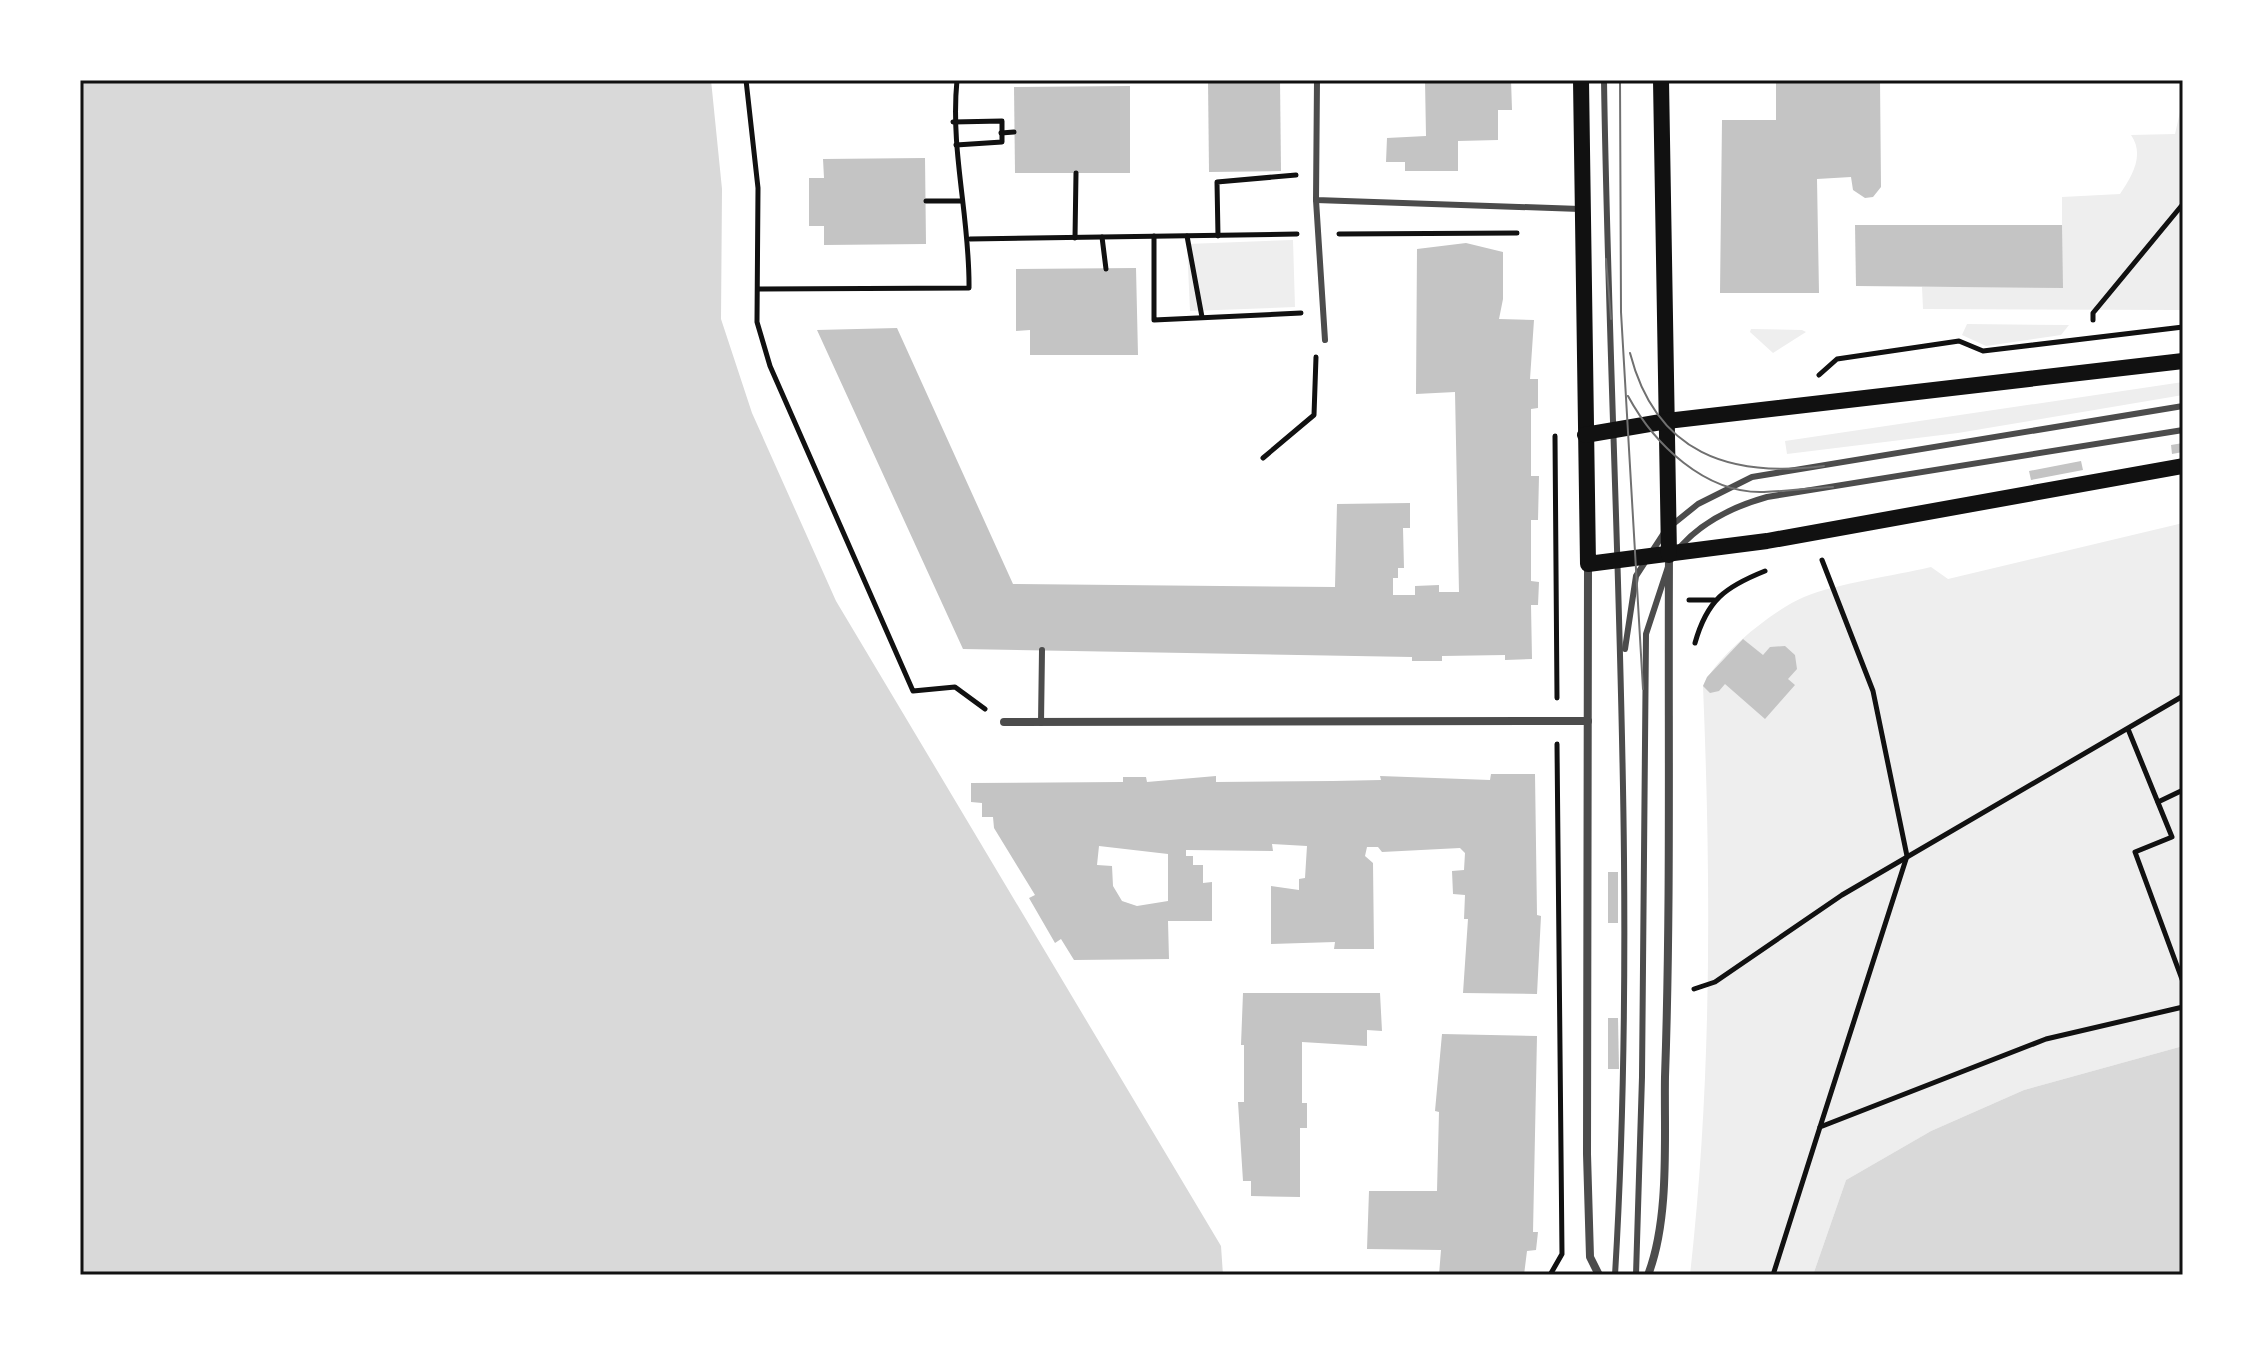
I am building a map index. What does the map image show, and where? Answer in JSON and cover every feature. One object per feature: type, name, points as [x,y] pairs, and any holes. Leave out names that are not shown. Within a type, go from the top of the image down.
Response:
[{"type":"main road","points":[[1581,80],[1588,564],[1647,557],[1671,558],[2183,466]]},
{"type":"main road","points":[[1661,80],[1671,558]]},
{"type":"main road","points":[[1585,435],[1667,421],[2183,361]]},
{"type":"street","points":[[1648,1275],[1656,1253],[1663,1173],[1668,996],[1671,558]]},
{"type":"street","points":[[1588,564],[1587,1154],[1590,1257],[1599,1275]]},
{"type":"street","points":[[1004,722],[1588,721]]},
{"type":"lane","points":[[1317,80],[1317,234],[1325,340]]},
{"type":"lane","points":[[1604,80],[1622,664],[1622,1077],[1615,1275]]},
{"type":"lane","points":[[1316,200],[1583,209]]},
{"type":"lane","points":[[1622,664],[1636,576],[1647,557],[1669,529],[1698,504],[1752,477],[2183,406]]},
{"type":"lane","points":[[1636,1275],[1642,1077],[1646,634],[1656,595],[1671,558],[1690,536],[1707,524],[1744,504],[1767,497],[2183,430]]},
{"type":"lane","points":[[1041,723],[1042,650]]},
{"type":"path","points":[[746,80],[758,188],[757,322],[770,366],[913,691],[955,687],[1004,722]]},
{"type":"path","points":[[759,289],[969,288],[970,239],[962,201],[953,122],[957,80]]},
{"type":"path","points":[[953,122],[1002,121],[1002,142],[955,145]]},
{"type":"path","points":[[1001,133],[1014,132]]},
{"type":"path","points":[[1075,238],[1076,173]]},
{"type":"path","points":[[1218,236],[1217,182],[1317,173]]},
{"type":"path","points":[[926,201],[962,201]]},
{"type":"path","points":[[2093,320],[2093,313],[2183,204]]},
{"type":"path","points":[[970,239],[1529,232]]},
{"type":"path","points":[[1154,236],[1154,320],[1304,313],[1304,297]]},
{"type":"path","points":[[1187,236],[1202,317]]},
{"type":"path","points":[[1102,237],[1106,269]]},
{"type":"path","points":[[1816,378],[1837,359],[1959,341],[1983,351],[2183,327]]},
{"type":"path","points":[[1263,458],[1314,415],[1317,349],[1325,340]]},
{"type":"path","points":[[1773,1275],[1907,856],[1873,691],[1822,560]]},
{"type":"path","points":[[1690,659],[1699,628],[1714,600],[1734,583],[1775,568]]},
{"type":"path","points":[[1550,1275],[1562,1254],[1556,603]]},
{"type":"path","points":[[1694,989],[1715,982],[1842,895],[2183,696]]},
{"type":"path","points":[[2128,729],[2172,837],[2135,852],[2183,982]]},
{"type":"path","points":[[2158,802],[2183,790]]},
{"type":"path","points":[[1820,1127],[2046,1039],[2183,1007]]},
{"type":"shaded area","points":[[80,80],[711,80],[722,189],[721,319],[752,413],[836,601],[1221,1246],[1223,1275],[80,1275]]},
{"type":"shaded area","points":[[2183,99],[2183,310],[1923,309],[1922,287],[2062,287],[2062,197],[2120,194],[2137,158],[2131,135],[2175,134]]},
{"type":"shaded area","points":[[1293,240],[1295,307],[1190,311],[1187,244]]},
{"type":"shaded area","points":[[1967,324],[2069,325],[2061,335],[1986,346],[1962,335]]},
{"type":"shaded area","points":[[1751,329],[1806,332],[1773,353],[1750,332]]},
{"type":"shaded area","points":[[2183,382],[2183,395],[1958,433],[1787,454],[1785,441]]},
{"type":"shaded area","points":[[2183,523],[2183,1046],[2024,1090],[1931,1131],[1846,1180],[1813,1275],[1690,1275],[1706,1055],[1708,907],[1703,686],[1710,674],[1733,648],[1762,623],[1791,603],[1818,592],[1931,567],[1948,579]]},
{"type":"shaded area","points":[[2183,1046],[2183,1275],[1813,1275],[1846,1180],[1931,1131],[2024,1090]]},
{"type":"building","points":[[1208,80],[1280,80],[1281,171],[1209,172]]},
{"type":"building","points":[[1425,80],[1511,80],[1512,110],[1498,110],[1498,140],[1458,141],[1458,171],[1405,171],[1405,162],[1386,162],[1387,138],[1426,136]]},
{"type":"building","points":[[1776,80],[1880,80],[1881,187],[1873,197],[1865,198],[1853,190],[1851,177],[1817,179],[1819,293],[1720,293],[1722,120],[1776,120]]},
{"type":"building","points":[[1130,86],[1130,173],[1015,173],[1014,87]]},
{"type":"building","points":[[925,158],[926,244],[824,245],[824,226],[809,226],[809,178],[824,178],[823,159]]},
{"type":"building","points":[[1855,225],[2062,225],[2063,288],[1856,286]]},
{"type":"building","points":[[1466,243],[1503,252],[1503,299],[1499,319],[1534,320],[1530,379],[1538,379],[1538,408],[1531,409],[1531,476],[1539,476],[1538,520],[1531,520],[1531,581],[1539,582],[1538,605],[1531,605],[1532,659],[1505,660],[1505,655],[1442,656],[1442,661],[1412,661],[1412,657],[963,649],[817,330],[897,328],[1013,584],[1335,587],[1337,504],[1410,503],[1410,528],[1403,528],[1404,568],[1398,568],[1398,578],[1393,578],[1393,595],[1415,595],[1415,586],[1439,585],[1439,592],[1459,592],[1455,392],[1416,394],[1417,249]]},
{"type":"building","points":[[1136,268],[1138,355],[1030,355],[1030,330],[1016,331],[1016,269]]},
{"type":"building","points":[[2183,443],[2183,452],[2172,454],[2171,445]]},
{"type":"building","points":[[2081,461],[2083,470],[2031,480],[2029,471]]},
{"type":"building","points":[[1743,639],[1763,655],[1770,647],[1785,646],[1795,655],[1797,669],[1788,679],[1795,685],[1765,719],[1725,684],[1719,691],[1710,693],[1703,686],[1707,677]]},
{"type":"building","points":[[1491,774],[1535,774],[1537,915],[1541,916],[1537,994],[1463,993],[1468,919],[1464,919],[1465,895],[1453,894],[1452,871],[1464,870],[1465,853],[1460,848],[1382,852],[1378,847],[1367,847],[1365,856],[1373,863],[1374,949],[1334,949],[1335,942],[1271,944],[1271,886],[1299,890],[1299,879],[1305,878],[1307,846],[1272,844],[1273,851],[1186,850],[1186,856],[1193,856],[1193,865],[1203,865],[1203,883],[1212,882],[1212,921],[1168,921],[1169,959],[1074,960],[1061,939],[1055,943],[1029,898],[1035,895],[994,828],[993,817],[982,817],[982,803],[971,802],[971,783],[1123,782],[1123,777],[1146,777],[1147,782],[1216,776],[1216,782],[1381,780],[1380,776],[1490,780]],"holes":[[[1099,846],[1168,854],[1168,901],[1137,906],[1122,901],[1113,886],[1112,866],[1097,865]]]},
{"type":"building","points":[[1608,872],[1618,872],[1618,923],[1608,923]]},
{"type":"building","points":[[1243,993],[1380,993],[1382,1031],[1367,1030],[1367,1046],[1302,1042],[1302,1103],[1307,1103],[1307,1128],[1300,1128],[1300,1197],[1251,1196],[1251,1181],[1243,1181],[1238,1102],[1244,1102],[1244,1045],[1241,1045]]},
{"type":"building","points":[[1608,1018],[1618,1018],[1619,1069],[1608,1069]]},
{"type":"building","points":[[1442,1034],[1537,1036],[1533,1232],[1538,1232],[1536,1250],[1527,1251],[1524,1275],[1439,1275],[1441,1250],[1367,1249],[1369,1191],[1437,1191],[1439,1112],[1435,1111]]},
{"type":"tram line","points":[[1620,80],[1621,312],[1643,689]]},
{"type":"tram line","points":[[1606,259],[1611,319]]},
{"type":"tram line","points":[[1630,353],[1642,387],[1658,415],[1678,436],[1702,452],[1728,462],[1758,468],[1824,466]]},
{"type":"tram line","points":[[1628,396],[1652,432],[1667,448],[1684,463],[1722,485],[1764,492],[1833,487]]}]
